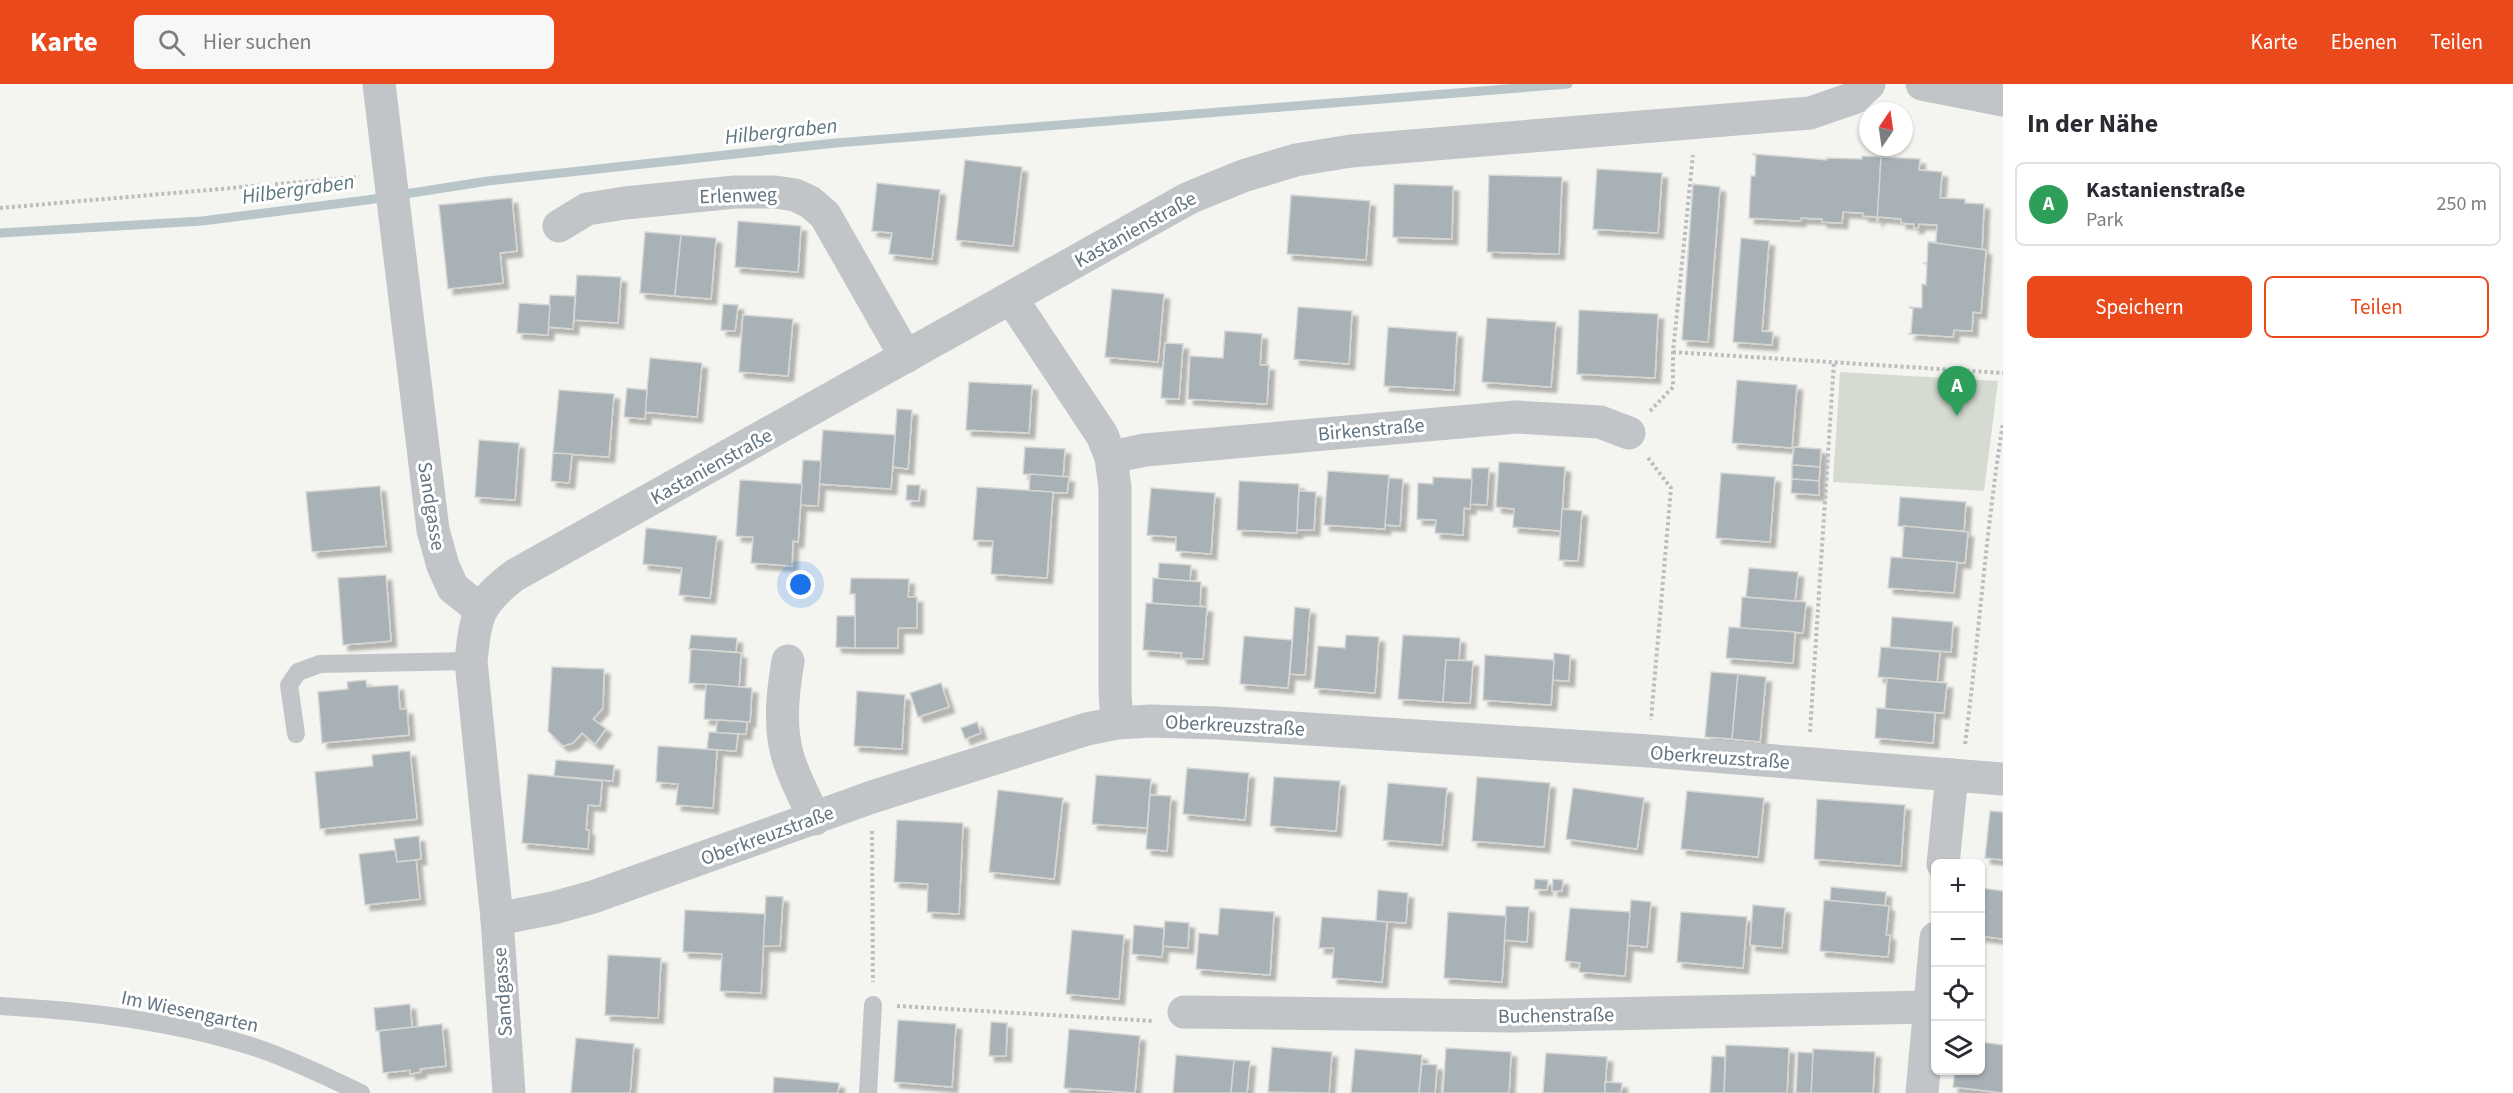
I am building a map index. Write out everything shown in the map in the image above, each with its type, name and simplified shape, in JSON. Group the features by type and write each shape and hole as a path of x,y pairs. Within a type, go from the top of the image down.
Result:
{"street":[{"name":"Sandgasse","path":"379,84 433,530 443,566 453,588 480,609 471,661 497,919 509,1093"},
{"name":"Kastanienstraße","path":"480,609 496,590 515,575 1189,198 1243,176 1296,160 1351,151 1810,113 1854,98 1869,84"},
{"path":"1923,84 2003,100"},
{"name":"Erlenweg","path":"558,226 587,209 624,203 735,192 775,192 795,195 810,202 825,215 906,357"},
{"path":"1011,298 1102,435 1111,457 1114,488 1117,723"},
{"name":"Birkenstraße","path":"1111,457 1145,450 1516,417 1600,422 1629,433"},
{"path":"788,661 783,692 783,724 787,754 815,819"},
{"name":"Oberkreuzstraße","path":"497,919 554,908 594,897 872,797 1075,732 1117,723 1151,721 1240,724 1649,751 2003,779"},
{"path":"1944,859 1957,775"},
{"path":"1922,1093 1932,967"},
{"name":"Buchenstraße","path":"1184,1012 1513,1016 1928,1007"}],"lane":[{"path":"296,734 289,685 298,672 320,664 471,661"},
{"path":"868,1093 873,1005"},
{"name":"Im Wiesengarten","path":"0,1006 64,1010 228,1039 292,1061 362,1093"}],"path":[{"path":"1649,751 1671,488 1629,433 1673,387 1673,352 1697,122"},
{"path":"0,208 392,190"},
{"path":"1673,352 2003,373"},
{"path":"1808,764 1833,362"},
{"path":"1957,775 2003,423"},
{"path":"872,797 873,1005 1159,1021 1184,1012"}],"shaded area":[{"path":"1840,372 1998,381 1984,491 1833,482"}],"building":[{"path":"1753,154 1827,160 1827,158 1862,159 1862,156 1881,157 1878,217 1863,216 1863,213 1843,212 1842,223 1822,222 1822,219 1801,218 1800,221 1749,218 1751,176 1755,176 1756,156"},
{"path":"1881,157 1920,159 1919,170 1942,172 1940,198 1965,199 1965,203 1984,204 1982,250 1928,242 1936,242 1937,225 1919,224 1918,228 1914,228 1914,224 1901,223 1901,219 1879,217 1877,222"},
{"path":"965,160 1022,167 1013,246 956,240"},
{"path":"1597,169 1662,173 1658,233 1593,229"},
{"path":"1489,175 1562,177 1559,254 1487,252"},
{"path":"877,183 940,190 932,259 889,254 892,233 872,231"},
{"path":"1394,184 1453,186 1452,239 1393,237"},
{"path":"1693,184 1720,187 1708,342 1682,340"},
{"path":"1291,195 1370,201 1366,260 1287,254"},
{"path":"512,198 517,251 500,253 503,283 448,289 439,205"},
{"path":"738,221 801,226 798,272 735,267"},
{"path":"645,232 681,235 675,296 640,293"},
{"path":"681,235 716,238 711,299 675,296"},
{"path":"1741,238 1769,241 1762,331 1773,332 1772,345 1733,342"},
{"path":"1928,242 1986,250 1981,313 1973,312 1972,331 1954,330 1953,337 1908,334 1911,333 1913,309 1909,307 1922,308 1922,284 1926,285 1927,265 1924,263 1927,263"},
{"path":"577,275 621,277 618,323 574,320"},
{"path":"1112,289 1164,294 1158,362 1105,357"},
{"path":"550,295 575,296 573,329 548,327"},
{"path":"519,303 550,305 548,335 517,333"},
{"path":"723,304 738,305 735,331 721,330"},
{"path":"1298,307 1352,311 1349,364 1294,359"},
{"path":"1579,310 1658,314 1655,378 1577,374"},
{"path":"743,315 793,319 788,376 739,372"},
{"path":"1487,318 1556,322 1551,387 1482,382"},
{"path":"1388,327 1457,332 1454,390 1384,386"},
{"path":"1225,331 1262,334 1260,365 1269,365 1267,404 1188,399 1190,356 1223,358"},
{"path":"1165,343 1183,344 1179,399 1161,398"},
{"path":"650,358 702,363 697,417 645,412"},
{"path":"1737,380 1797,385 1792,448 1732,443"},
{"path":"969,382 1032,385 1029,433 966,430"},
{"path":"627,388 647,390 645,419 624,417"},
{"path":"559,390 614,394 609,457 553,453"},
{"path":"897,409 912,410 908,469 893,467"},
{"path":"823,430 895,435 891,489 819,484"},
{"path":"479,440 519,443 515,500 475,497"},
{"path":"1025,447 1065,449 1063,477 1023,474"},
{"path":"1794,447 1821,449 1820,467 1792,465"},
{"path":"553,453 572,454 569,483 551,481"},
{"path":"803,460 821,461 818,506 800,505"},
{"path":"1499,462 1565,467 1561,531 1513,527 1514,509 1496,507"},
{"path":"1792,465 1820,467 1819,481 1792,479"},
{"path":"1472,468 1489,468 1487,505 1470,504"},
{"path":"1328,471 1389,475 1385,529 1324,525"},
{"path":"1721,473 1775,477 1770,542 1716,538"},
{"path":"1030,474 1069,477 1067,493 1029,491"},
{"path":"1433,477 1472,479 1470,509 1464,508 1463,535 1435,533 1436,520 1417,519 1418,483 1433,484"},
{"path":"1389,478 1403,479 1400,526 1385,525"},
{"path":"1792,479 1819,481 1819,495 1791,493"},
{"path":"740,480 802,484 798,542 793,541 792,566 751,563 753,537 736,536"},
{"path":"1239,481 1299,484 1297,533 1237,530"},
{"path":"907,485 920,485 919,501 906,500"},
{"path":"380,486 386,546 312,552 306,492"},
{"path":"977,487 1053,492 1047,578 991,574 993,541 973,540"},
{"path":"1151,488 1215,493 1211,554 1176,551 1176,537 1147,535"},
{"path":"1299,491 1316,492 1314,530 1297,530"},
{"path":"1900,497 1966,502 1964,531 1898,526"},
{"path":"1562,509 1582,511 1578,561 1559,560"},
{"path":"1904,526 1968,532 1965,563 1902,558"},
{"path":"646,528 717,536 710,598 679,595 682,568 643,564"},
{"path":"1891,557 1957,562 1954,593 1888,588"},
{"path":"1159,563 1191,565 1190,581 1158,579"},
{"path":"1749,568 1798,572 1795,601 1746,597"},
{"path":"386,575 391,641 343,645 338,578"},
{"path":"851,578 909,579 908,597 917,597 917,628 898,628 898,648 855,648 855,594 850,594"},
{"path":"1153,578 1201,582 1200,607 1152,603"},
{"path":"1742,597 1806,602 1803,633 1740,628"},
{"path":"1146,603 1207,607 1203,659 1181,658 1182,653 1143,650"},
{"path":"1295,607 1310,609 1305,675 1290,674"},
{"path":"837,616 855,616 855,648 836,647"},
{"path":"1892,617 1953,622 1951,652 1890,647"},
{"path":"1729,627 1795,632 1793,663 1726,658"},
{"path":"691,635 737,638 736,652 689,649"},
{"path":"1346,635 1379,637 1375,693 1314,688 1318,646 1345,648"},
{"path":"1403,635 1460,638 1459,661 1446,660 1443,702 1398,699"},
{"path":"1244,636 1292,640 1288,688 1240,684"},
{"path":"1881,647 1940,652 1937,682 1878,677"},
{"path":"691,649 741,653 739,687 689,683"},
{"path":"1554,653 1570,655 1569,681 1553,680"},
{"path":"1485,655 1554,660 1551,705 1483,700"},
{"path":"1446,660 1473,661 1470,703 1443,702"},
{"path":"552,667 604,669 603,708 593,719 606,729 595,744 582,733 573,743 563,746 548,731"},
{"path":"1711,672 1738,674 1732,739 1705,737"},
{"path":"1738,674 1766,677 1760,742 1732,739"},
{"path":"1887,678 1947,683 1944,713 1885,709"},
{"path":"366,680 367,687 398,685 400,709 407,709 409,735 322,743 318,692 348,689 347,682"},
{"path":"941,683 949,707 918,717 910,693"},
{"path":"706,684 752,688 750,722 704,719"},
{"path":"857,691 905,695 902,749 854,746"},
{"path":"1877,708 1935,713 1933,743 1875,738"},
{"path":"717,720 747,722 746,734 716,733"},
{"path":"977,722 981,733 965,739 961,728"},
{"path":"709,732 738,734 736,751 707,749"},
{"path":"658,746 717,750 713,808 676,805 678,784 656,782"},
{"path":"410,751 417,819 320,829 315,772 373,766 372,755"},
{"path":"556,760 614,765 613,781 554,776"},
{"path":"1187,768 1249,773 1245,820 1183,814"},
{"path":"528,774 602,781 600,806 588,805 586,830 589,830 588,849 522,843"},
{"path":"1096,775 1151,779 1147,828 1092,824"},
{"path":"1274,777 1340,781 1336,831 1270,826"},
{"path":"1477,777 1550,783 1544,847 1472,841"},
{"path":"1388,783 1447,788 1442,845 1383,840"},
{"path":"1573,788 1644,798 1637,849 1566,839"},
{"path":"998,790 1063,798 1054,879 989,872"},
{"path":"1687,791 1764,798 1758,857 1681,849"},
{"path":"1150,795 1171,796 1167,851 1146,849"},
{"path":"1817,799 1905,805 1901,866 1814,859"},
{"path":"1990,811 2003,812 2003,860 1985,858"},
{"path":"897,820 963,823 959,914 927,912 928,884 894,882"},
{"path":"419,836 421,859 397,862 394,839"},
{"path":"395,850 397,862 416,860 420,899 365,905 359,854"},
{"path":"1535,879 1548,880 1547,890 1534,889"},
{"path":"1553,879 1563,880 1562,891 1552,891"},
{"path":"1831,887 1886,892 1885,906 1830,901"},
{"path":"1985,889 2003,891 2003,939 1985,937"},
{"path":"1378,890 1408,893 1406,923 1376,921"},
{"path":"766,896 783,897 780,946 763,946"},
{"path":"1631,900 1651,902 1647,947 1627,945"},
{"path":"1824,900 1889,906 1886,935 1890,935 1888,957 1820,951"},
{"path":"1753,905 1785,908 1782,948 1750,945"},
{"path":"1506,906 1529,907 1527,942 1504,940"},
{"path":"1220,908 1274,912 1270,975 1196,969 1199,933 1218,935"},
{"path":"1570,908 1630,912 1625,976 1579,972 1580,963 1565,961"},
{"path":"685,910 765,914 761,993 720,991 722,954 683,952"},
{"path":"1448,912 1506,916 1502,982 1444,978"},
{"path":"1681,912 1747,917 1743,968 1677,962"},
{"path":"1322,917 1387,922 1382,982 1332,978 1334,948 1319,948"},
{"path":"1165,921 1189,923 1188,948 1163,946"},
{"path":"1134,925 1164,928 1162,957 1132,954"},
{"path":"1072,930 1124,935 1119,999 1066,994"},
{"path":"608,955 661,958 658,1018 605,1015"},
{"path":"410,1004 412,1027 376,1031 374,1008"},
{"path":"898,1020 956,1024 952,1087 894,1082"},
{"path":"991,1022 1007,1023 1006,1056 989,1056"},
{"path":"442,1024 446,1066 420,1069 421,1072 410,1074 410,1070 383,1073 379,1031"},
{"path":"1069,1029 1140,1036 1135,1093 1064,1088"},
{"path":"576,1038 634,1044 630,1093 571,1093"},
{"path":"1985,1043 2003,1045 2003,1093 1953,1087 1954,1075 1985,1075"},
{"path":"1726,1045 1789,1048 1787,1093 1724,1093"},
{"path":"1272,1047 1332,1052 1329,1093 1268,1092"},
{"path":"1446,1048 1511,1052 1509,1093 1443,1093"},
{"path":"1355,1049 1422,1055 1419,1093 1351,1093"},
{"path":"1813,1049 1875,1052 1873,1093 1811,1093"},
{"path":"1798,1052 1813,1053 1811,1093 1796,1093"},
{"path":"1546,1053 1607,1057 1605,1093 1543,1093"},
{"path":"1176,1055 1234,1060 1231,1093 1173,1093"},
{"path":"1712,1056 1725,1057 1724,1093 1710,1093"},
{"path":"1234,1060 1250,1061 1247,1093 1231,1093"},
{"path":"1422,1064 1437,1065 1435,1093 1419,1093"},
{"path":"774,1077 839,1083 838,1093 773,1093"},
{"path":"1605,1082 1622,1083 1621,1093 1605,1093"}],"waterway":[{"name":"Hilbergraben","path":"0,233 202,221 367,200 488,181 836,143 1568,84"}],"place":[{"name":"Kastanienstraße","path":"1957,416"}]}
